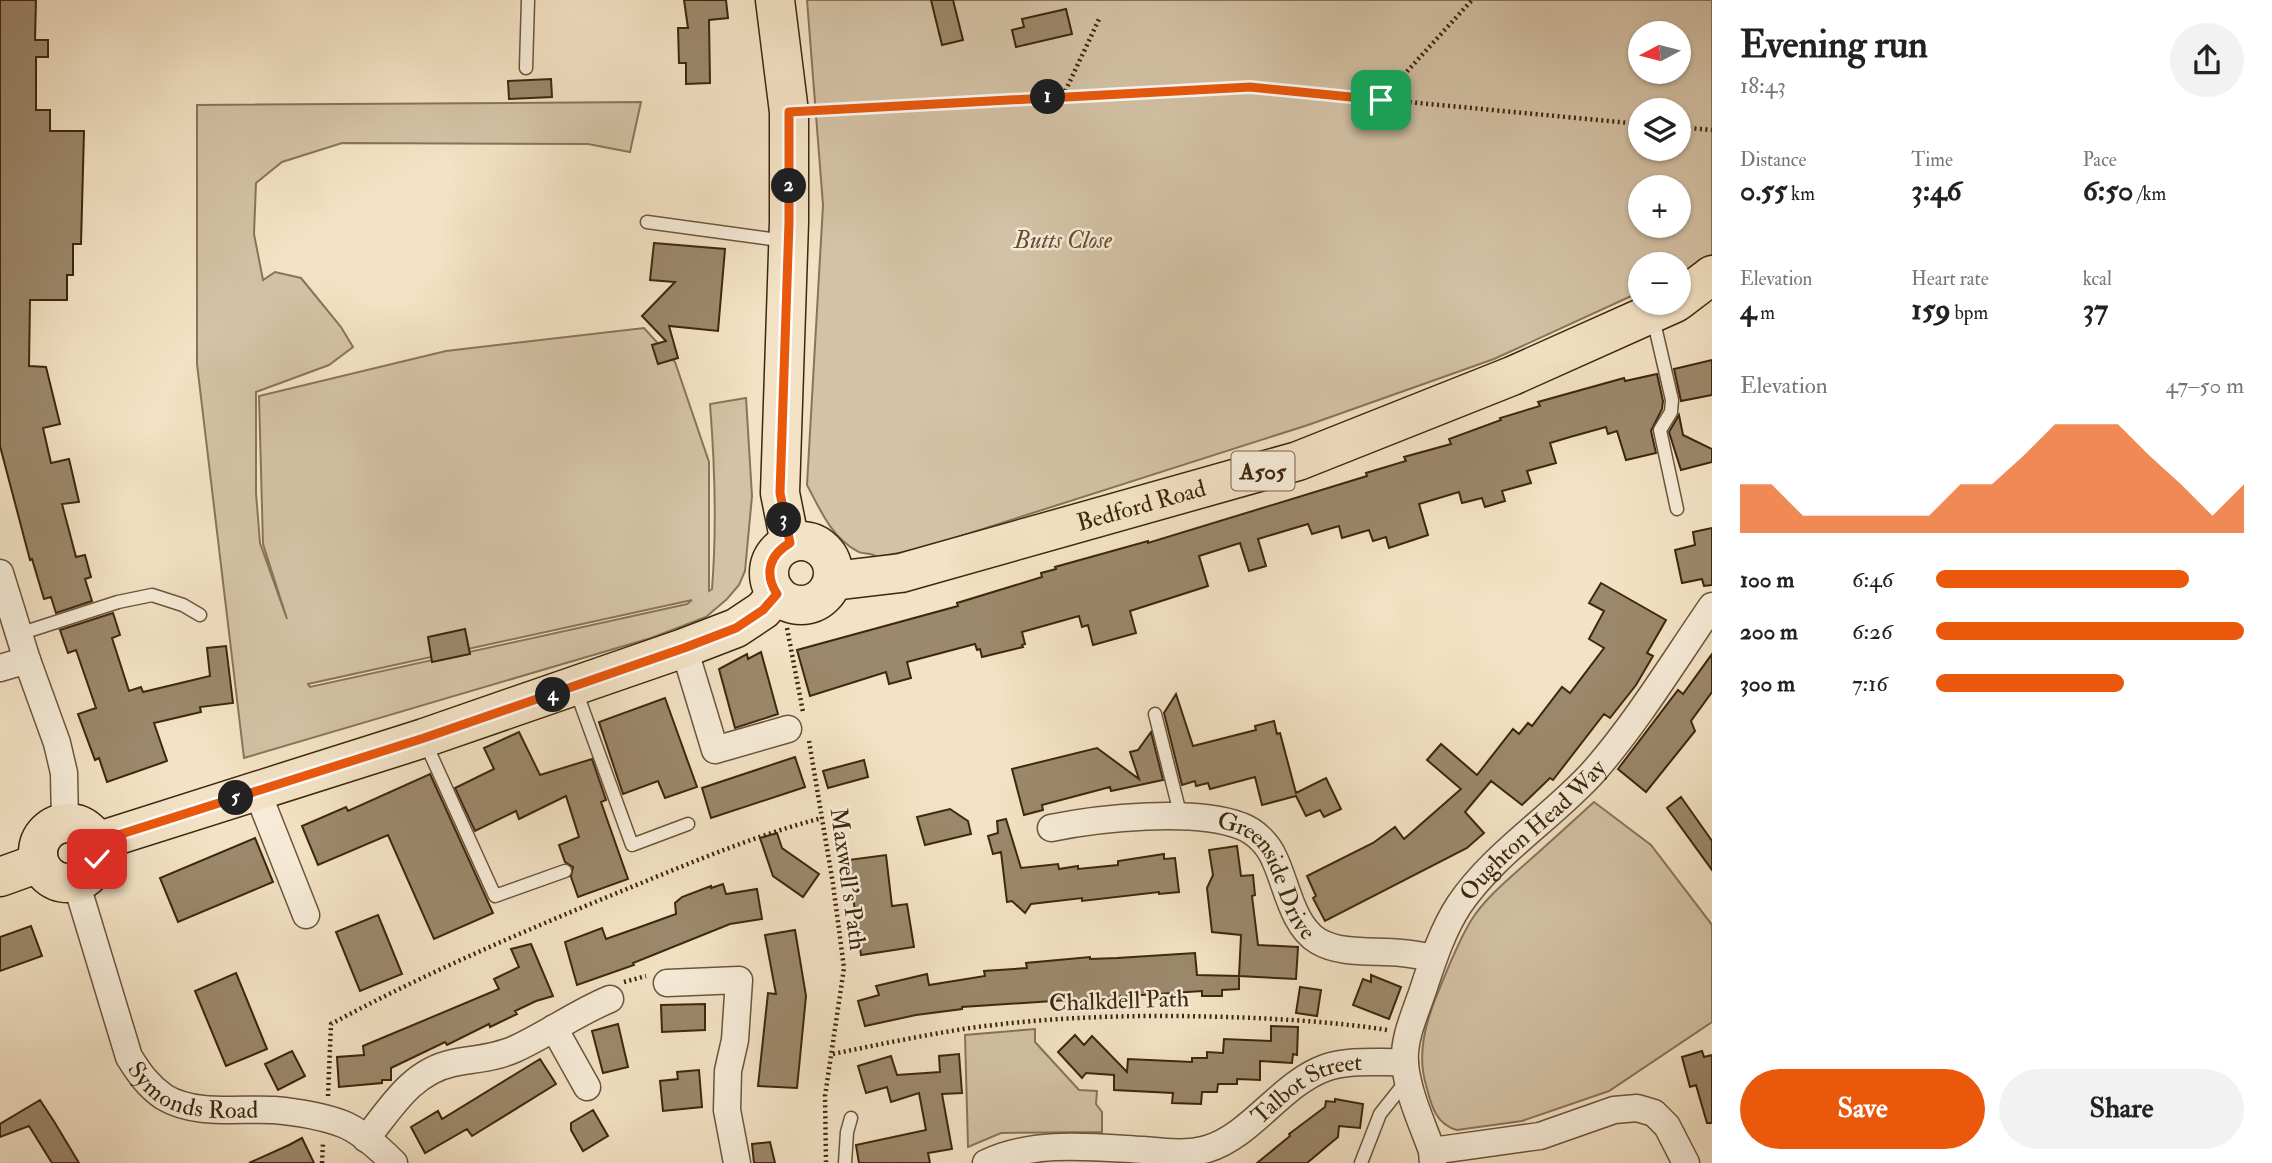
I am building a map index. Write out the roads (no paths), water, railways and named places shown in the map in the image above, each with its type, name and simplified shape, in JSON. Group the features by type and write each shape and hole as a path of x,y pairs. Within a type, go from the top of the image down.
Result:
{"main road":[{"path":"775,0 789,112 780,493 790,543"},
{"name":"Bedford Road","path":"1691,293 1712,275"},
{"name":"Bedford Road","path":"833,581 901,573 1298,461 1512,376 1650,315"},
{"path":"810,542 826,553 831,561 833,581 823,597 815,603 797,605 782,598 771,586 770,565 781,548 790,543 810,542"},
{"path":"80,833 257,791 424,738 575,687 736,628 782,598"},
{"path":"55,825 80,833 98,850 95,867 90,874 76,882 67,883 51,878 44,873 39,863 38,846 41,838 55,825"},
{"path":"0,877 39,863"}],"street":[{"path":"0,573 57,743 80,833"},
{"name":"Oughton Head Way","path":"1406,1071 1408,1034 1433,958 1460,904 1485,874 1560,806 1595,769 1637,715 1712,606"},
{"path":"684,648 715,750 800,727"},
{"path":"0,668 27,660"},
{"path":"257,791 306,915"},
{"name":"Greenside Drive","path":"1051,828 1084,821 1134,818 1225,821 1243,826 1266,844 1306,931 1317,940 1338,948 1433,958"},
{"name":"Symonds Road","path":"76,882 129,1057 144,1081 166,1098 192,1107 276,1110 328,1119 346,1126 366,1139 394,1163"},
{"path":"667,983 739,980 727,1110 737,1163"},
{"path":"366,1139 406,1089 421,1076 452,1063 499,1055 555,1028 584,1009 610,999"},
{"path":"555,1028 587,1087"},
{"name":"Talbot Street","path":"985,1163 1005,1154 1037,1148 1102,1147 1179,1158 1221,1143 1307,1076 1326,1067 1338,1064 1406,1071"},
{"path":"1406,1071 1432,1157 1540,1136 1614,1110 1637,1108 1654,1113 1667,1126 1686,1163"}],"lane":[{"path":"526,68 528,0"},
{"path":"647,222 788,241"},
{"path":"1677,509 1660,430 1673,406 1679,315"},
{"path":"19,635 118,602 152,595 183,605 200,615"},
{"path":"575,687 632,845 688,824"},
{"path":"1154,714 1181,818"},
{"path":"424,738 495,896 565,871"},
{"path":"1362,1163 1380,1115 1406,1071"},
{"path":"845,1163 847,1132 851,1118"}],"park label":[{"name":"Butts Close","path":"1063,240"}]}
